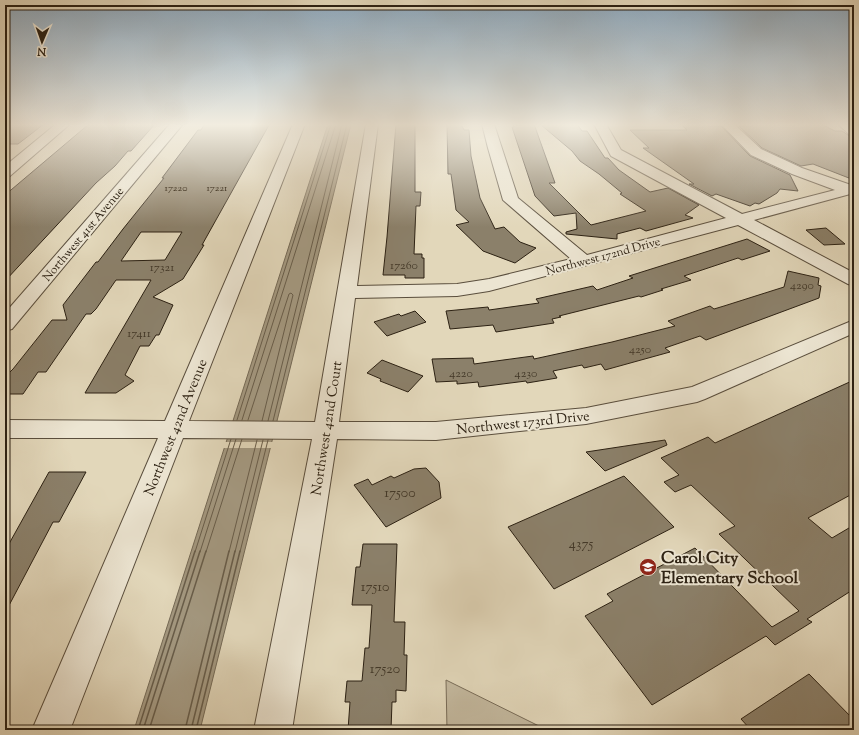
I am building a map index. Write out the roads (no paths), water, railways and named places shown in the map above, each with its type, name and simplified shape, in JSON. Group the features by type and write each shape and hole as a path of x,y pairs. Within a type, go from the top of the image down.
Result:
{"street":[{"path":"5,173 23,158"},
{"name":"Northwest 41st Avenue","path":"5,325 148,158"},
{"name":"Northwest 42nd Avenue","path":"51,730 285,158"},
{"name":"Northwest 42nd Court","path":"274,730 326,430 367,158"},
{"path":"497,158 511,200 584,261"},
{"path":"626,158 854,280"},
{"path":"770,158 797,171 852,190"},
{"name":"Northwest 172nd Drive","path":"348,292 457,290 489,285 852,190"},
{"name":"Northwest 173rd Drive","path":"5,429 436,431 586,416 697,394 854,326"}],"water":[{"path":"317,158 342,158 200,730 134,730"}],"place":[{"name":"Carol City Elementary School","path":"648,567"}]}
